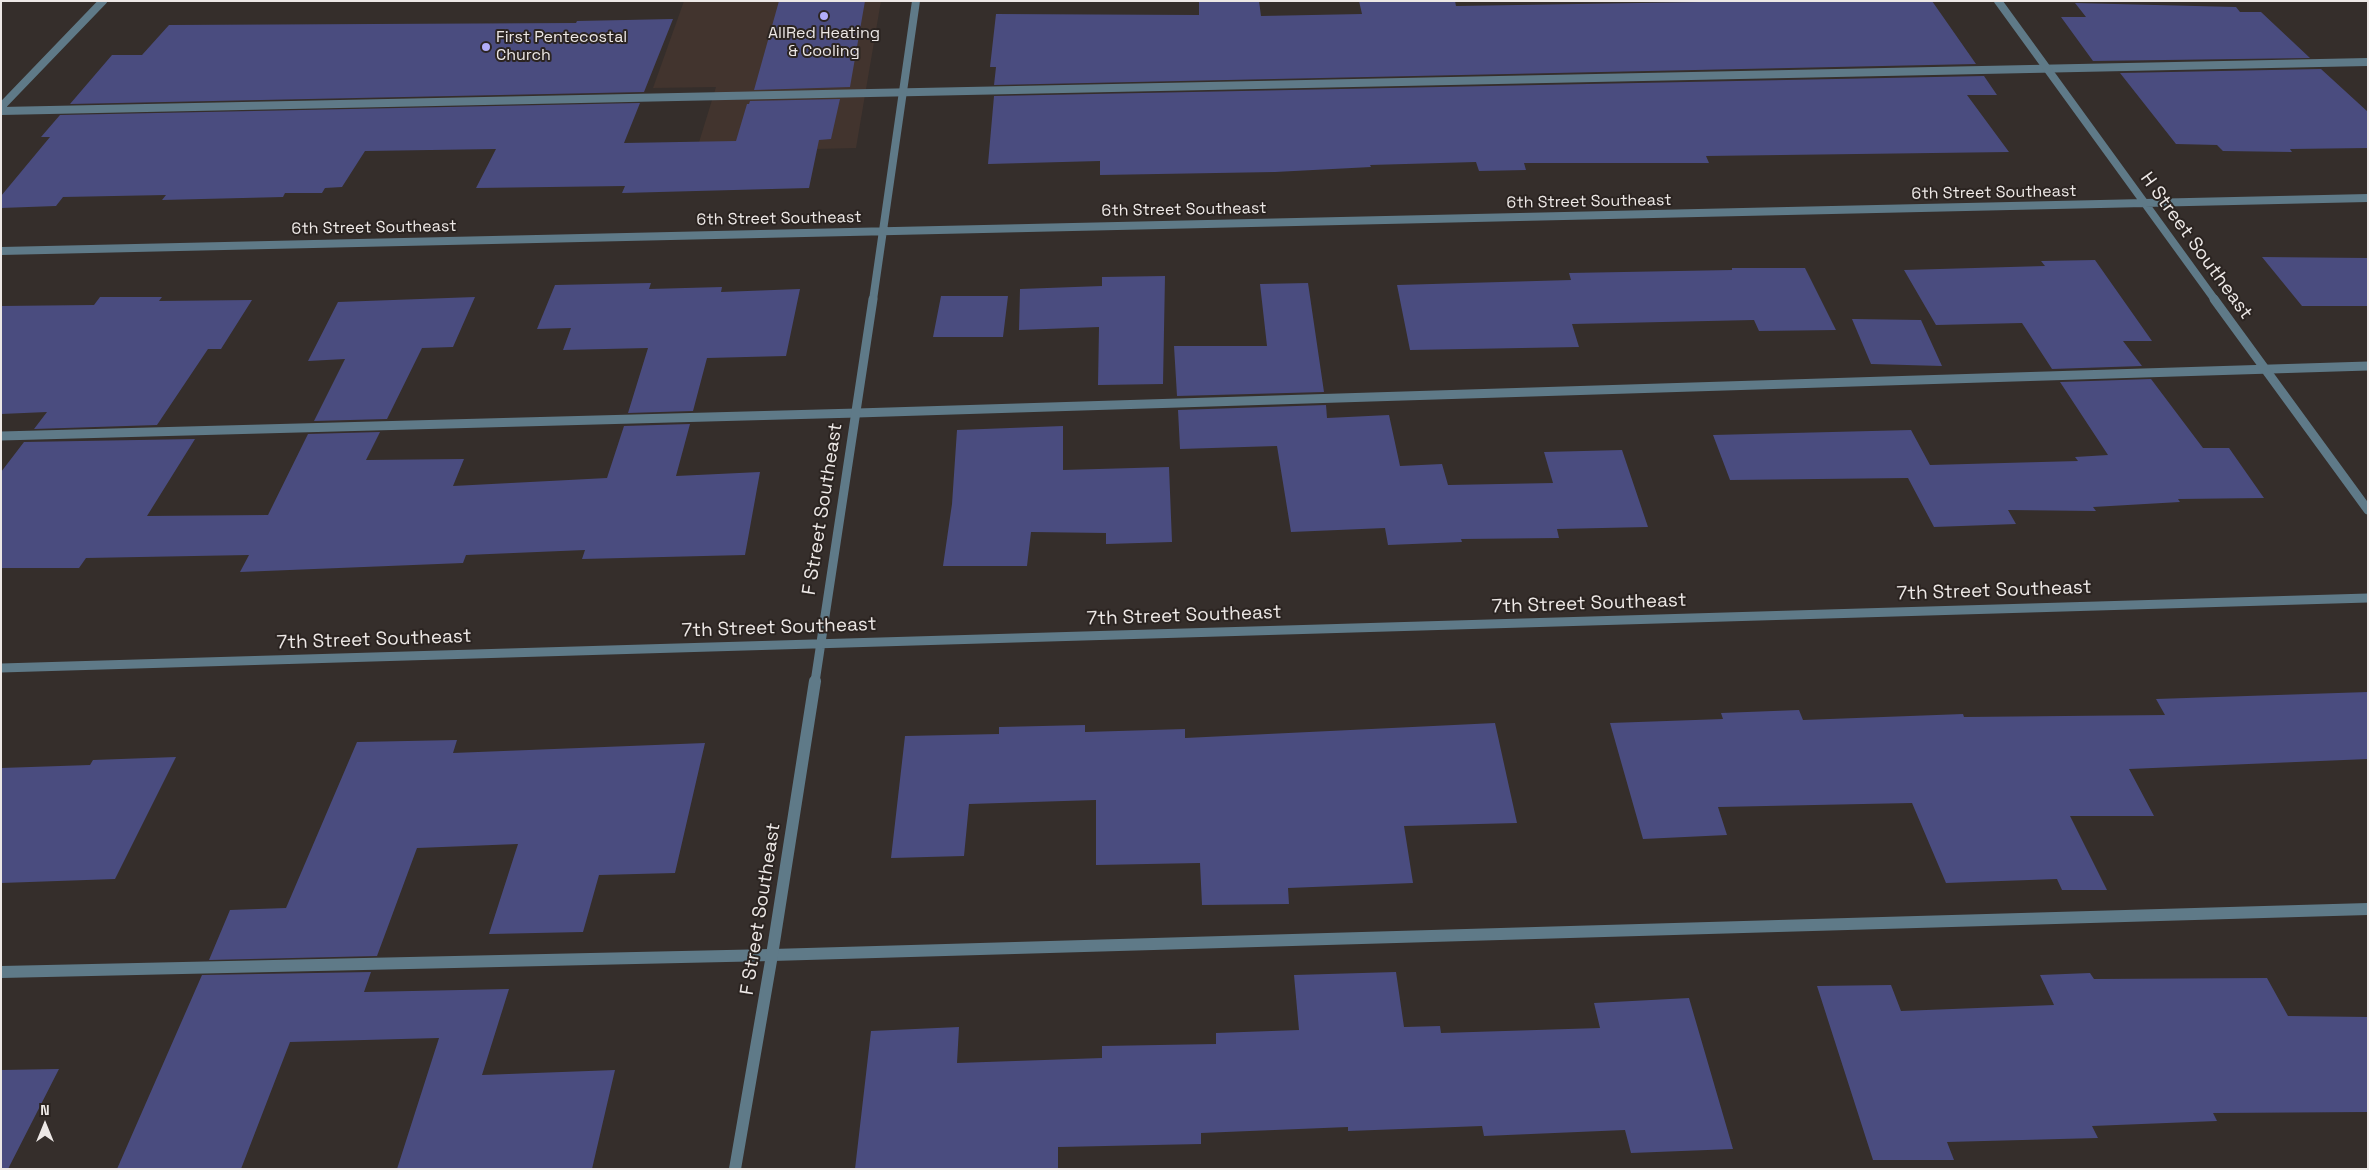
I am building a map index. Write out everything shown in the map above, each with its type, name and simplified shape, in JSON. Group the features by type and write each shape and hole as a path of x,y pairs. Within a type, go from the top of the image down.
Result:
{"street":[{"path":"1,107 103,1"},
{"name":"F Street Southeast","path":"735,1169 772,955 819,644 857,413 916,1"},
{"name":"H Street Southeast","path":"1998,1 2368,510"},
{"path":"1,111 2046,67 2368,62"},
{"name":"6th Street Southeast","path":"1,251 2368,198"},
{"path":"1,436 857,413 2368,366"},
{"name":"7th Street Southeast","path":"1,668 2368,598"},
{"path":"1,972 772,955 2368,909"}],"shaded area":[{"path":"684,1 881,1 856,148 696,152 716,87 653,88"}],"building":[{"path":"779,1 865,1 850,87 754,90"},
{"path":"1199,1 1259,1 1261,16 1362,14 1359,1 1455,1 1456,6 1761,1 1932,1 1976,64 994,85 996,67 990,67 996,14 1199,15"},
{"path":"2075,3 2236,7 2240,12 2261,12 2310,58 2093,61 2061,17 2086,17"},
{"path":"673,19 644,92 70,104 112,55 142,55 169,25 576,23 577,21"},
{"path":"2321,69 2368,112 2368,148 2290,149 2292,152 2223,151 2217,145 2176,144 2120,73"},
{"path":"1984,76 1997,95 1967,95 2009,152 1706,156 1709,163 1524,163 1526,170 1479,171 1476,162 1370,165 1371,167 1275,172 1100,175 1100,161 988,164 994,96"},
{"path":"840,99 831,139 819,140 809,188 622,193 625,186 476,188 496,149 365,151 342,187 325,188 322,193 285,193 283,197 162,200 166,195 63,197 56,206 1,208 1,196 50,137 41,137 60,115 640,103 624,143 736,141 747,104 750,101"},
{"path":"2262,257 2368,258 2368,306 2302,306"},
{"path":"2095,260 2152,341 2123,341 2142,366 2052,369 2022,323 1936,325 1904,270 2045,266 2041,261"},
{"path":"1732,268 1805,268 1836,330 1759,331 1754,320 1572,324 1579,347 1410,350 1397,285 1571,280 1569,273 1732,270"},
{"path":"1165,276 1163,384 1098,385 1099,327 1019,330 1020,289 1102,286 1102,277"},
{"path":"651,283 649,289 722,287 721,292 800,289 786,356 707,358 693,411 628,413 648,348 563,350 571,328 537,329 555,285"},
{"path":"1308,283 1324,392 1177,396 1174,346 1267,346 1260,284"},
{"path":"941,296 1008,296 1003,337 933,337"},
{"path":"100,297 162,297 159,301 252,300 221,349 208,349 157,425 34,429 47,412 1,414 1,306 94,305"},
{"path":"475,297 453,347 422,348 387,419 314,421 345,359 308,361 338,302"},
{"path":"1852,319 1921,320 1942,366 1871,364"},
{"path":"2151,379 2203,448 2229,448 2264,498 2178,499 2180,502 2093,507 2096,511 2008,510 2016,524 1934,527 1908,478 1730,480 1713,435 1911,430 1930,465 2078,461 2075,457 2108,455 2060,382"},
{"path":"1326,405 1327,418 1389,415 1400,466 1442,464 1448,485 1553,483 1544,452 1622,450 1648,527 1557,529 1559,538 1461,539 1462,542 1388,545 1385,528 1291,532 1277,446 1180,449 1178,410"},
{"path":"690,424 676,476 760,472 745,555 582,559 585,550 466,555 463,563 240,572 249,555 86,558 79,568 1,568 1,472 24,442 195,439 147,516 268,515 308,434 380,432 366,460 464,459 453,486 607,478 624,426"},
{"path":"1063,426 1063,470 1169,467 1172,542 1106,544 1106,533 1031,532 1027,566 943,566 952,504 957,430"},
{"path":"2368,692 2368,759 2129,769 2154,816 2070,816 2107,890 2062,890 2057,879 1946,883 1912,803 1718,807 1727,835 1643,839 1610,723 1723,719 1721,713 1799,710 1803,720 1963,714 1964,717 2165,715 2156,699"},
{"path":"1495,723 1517,823 1404,826 1413,883 1288,888 1289,904 1202,905 1200,863 1096,865 1096,800 969,804 964,856 891,858 905,736 999,734 999,727 1085,725 1085,732 1185,729 1185,738"},
{"path":"457,740 453,753 705,743 675,873 599,875 583,932 489,934 518,844 417,848 377,956 209,960 230,910 286,908 357,742"},
{"path":"176,757 115,879 1,883 1,768 90,765 93,760"},
{"path":"371,972 364,992 509,989 482,1075 615,1070 592,1169 397,1169 439,1038 290,1042 241,1169 117,1169 202,975"},
{"path":"1396,972 1404,1027 1440,1026 1441,1033 1600,1028 1594,1003 1689,998 1733,1149 1631,1153 1625,1130 1484,1136 1482,1126 1348,1131 1348,1127 1201,1133 1201,1144 1058,1147 1058,1169 855,1169 871,1031 959,1027 957,1063 1102,1058 1102,1046 1216,1044 1216,1033 1299,1030 1294,975"},
{"path":"2090,973 2094,979 2267,978 2288,1016 2368,1017 2368,1112 2213,1113 2217,1121 2092,1126 2098,1138 1947,1142 1954,1160 1873,1160 1817,986 1891,985 1901,1011 2054,1005 2040,975"},
{"path":"59,1069 8,1169 1,1169 1,1070"}],"place":[{"name":"AllRed Heating & Cooling","path":"824,16"},
{"name":"First Pentecostal Church","path":"486,47"}]}
